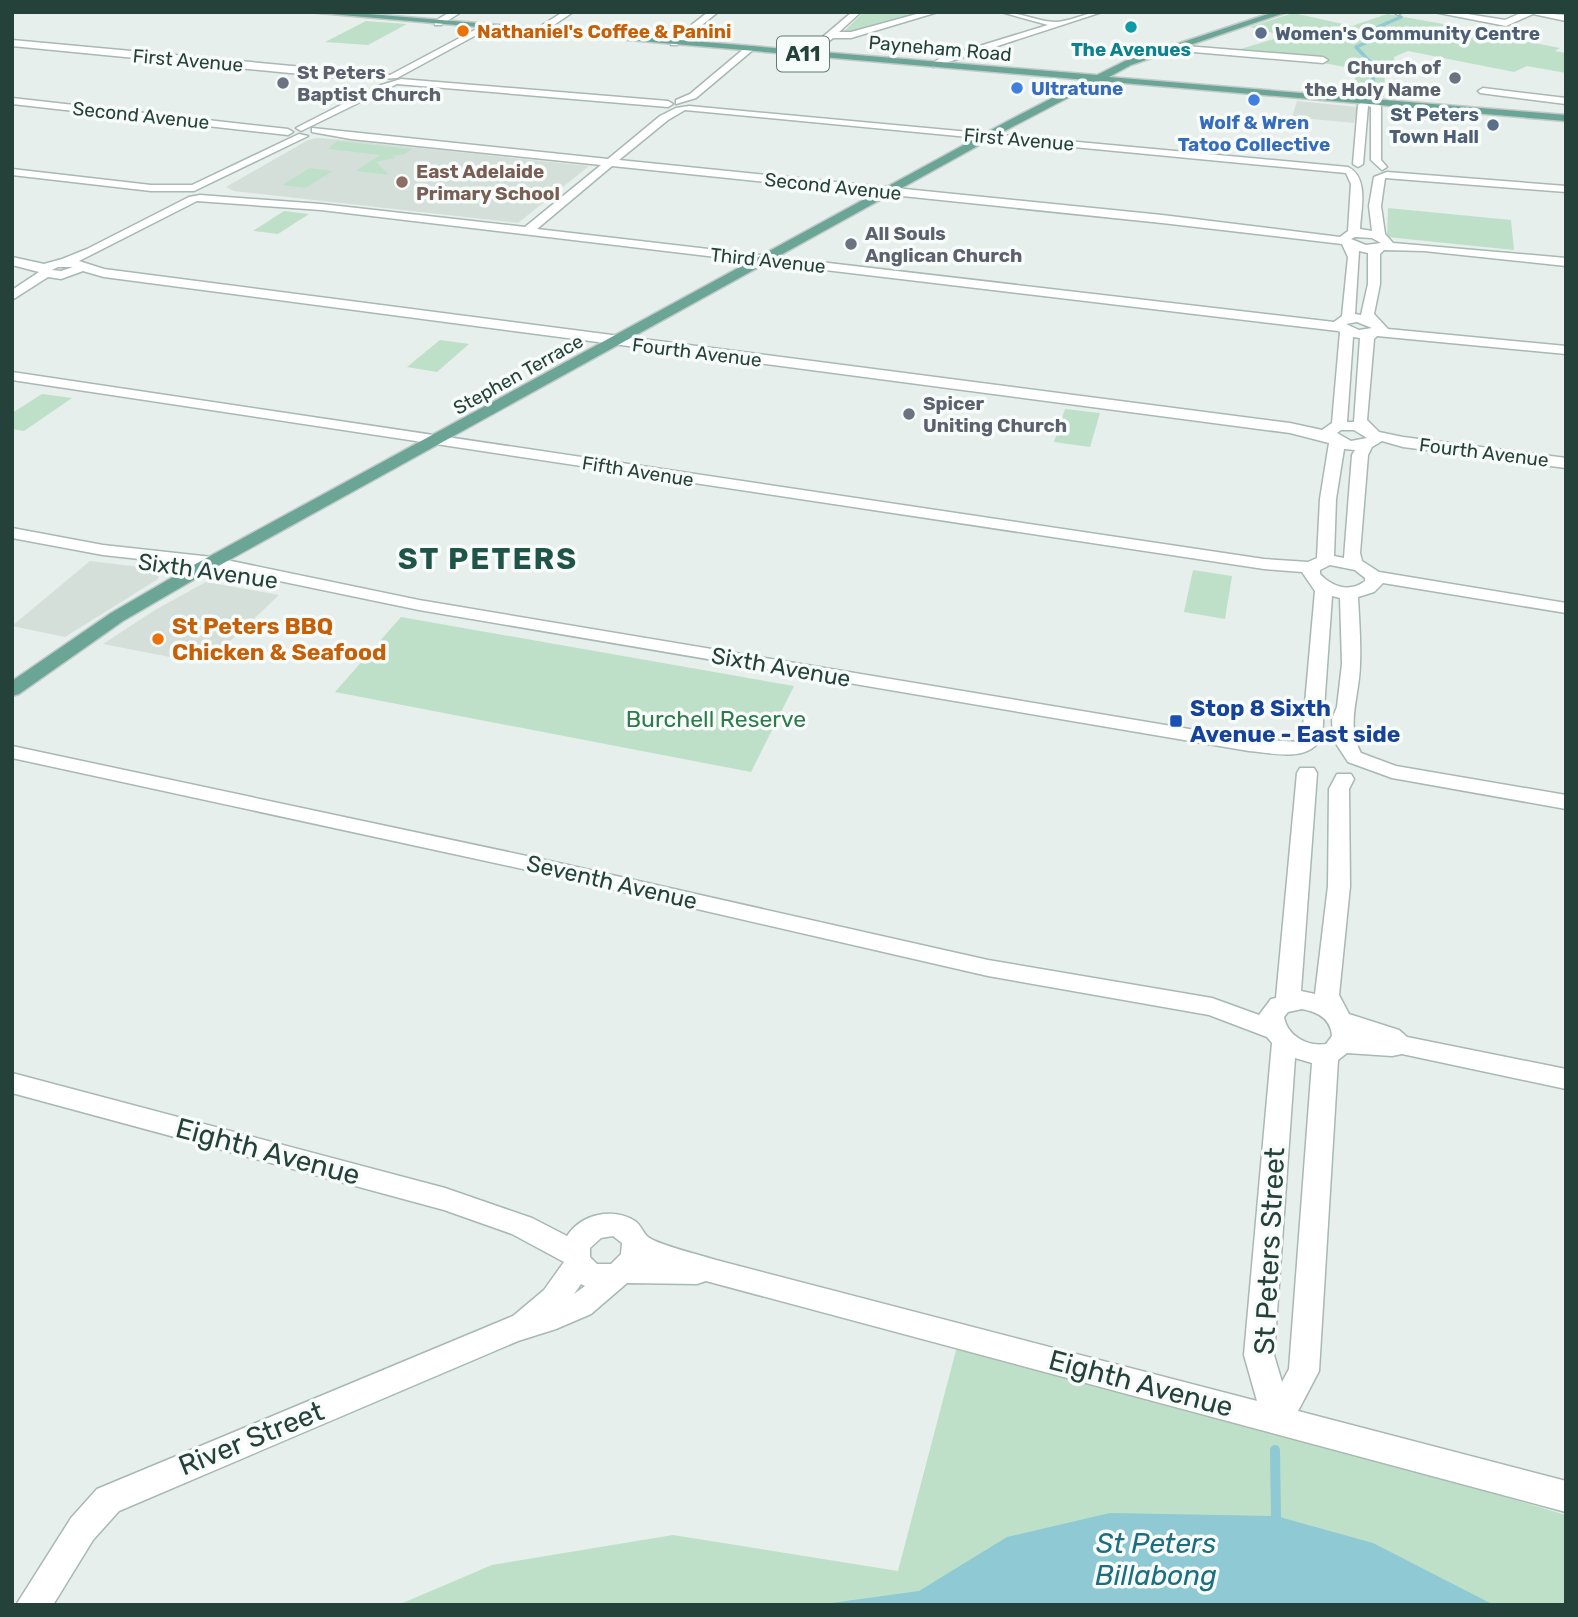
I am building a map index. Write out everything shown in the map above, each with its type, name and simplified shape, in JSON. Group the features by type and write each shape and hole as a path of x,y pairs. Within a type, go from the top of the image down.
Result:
{"main road":[{"name":"Payneham Road","path":"312,12 368,14 438,23 1565,117"},
{"name":"Stephen Terrace","path":"1049,104 1083,77 1115,61 1264,12"},
{"name":"Stephen Terrace","path":"12,690 117,617 196,571 988,136 1128,63 1283,12"},
{"path":"1160,46 1173,48"},
{"name":"A11","path":"1032,73 1058,82 1060,93"}],"street":[{"path":"438,23 457,12"},
{"path":"539,31 569,12"},
{"path":"674,43 714,12"},
{"path":"808,54 856,12"},
{"path":"832,34 851,35 934,12"},
{"path":"1005,12 1058,24"},
{"path":"936,65 943,60 1098,12"},
{"path":"1438,12 1506,23 1532,12 1566,18"},
{"path":"18,293 273,149 296,133 314,133 318,126 487,27"},
{"name":"First Avenue","path":"12,43 1384,172"},
{"path":"1173,48 1323,60"},
{"path":"526,232 749,49"},
{"path":"1483,91 1566,101"},
{"name":"Second Avenue","path":"12,101 296,133 351,136 1382,243"},
{"path":"1367,102 1376,106 1376,160 1384,172 1375,206 1382,243"},
{"name":"St Peters Street","path":"1277,1419 1259,1355 1281,1020 1303,757 1312,737 1320,661 1324,592 1317,572 1328,499 1354,257 1349,239 1357,184 1352,168 1363,105 1367,102"},
{"name":"Second Avenue","path":"318,126 351,136"},
{"path":"1384,172 1566,189"},
{"name":"Third Avenue","path":"12,173 1376,328"},
{"path":"1382,243 1566,262"},
{"path":"1382,243 1374,252 1374,284 1367,314 1376,328 1566,350"},
{"name":"Fourth Avenue","path":"12,261 1566,463"},
{"path":"1354,563 1352,553 1360,455 1370,438 1360,420 1367,338 1376,328"},
{"name":"Fifth Avenue","path":"12,376 1317,572"},
{"name":"Sixth Avenue","path":"12,533 103,550 212,562 314,585"},
{"name":"Sixth Avenue","path":"103,550 126,560 314,585 1249,745 1303,757"},
{"path":"1317,572 1354,563 1364,568 1373,582"},
{"path":"1317,572 1336,591 1352,593 1373,582 1420,586 1566,608"},
{"name":"St Peters Street","path":"1277,1419 1304,1371 1323,1066 1336,1032 1327,995 1339,886 1339,789 1351,766 1343,739 1342,719 1347,706 1351,664 1349,597 1352,593"},
{"path":"1351,766 1333,745 1303,757 1320,778 1351,766 1566,802"},
{"name":"Seventh Avenue","path":"12,752 514,860 988,968 1281,1020"},
{"path":"1336,1032 1300,1051 1281,1020 1317,1003 1336,1032 1392,1047 1402,1045 1566,1079"},
{"name":"Eighth Avenue","path":"12,1083 445,1199 522,1226 579,1251"},
{"path":"614,1224 631,1233 637,1253 633,1262 618,1274 596,1277 579,1251 598,1225 614,1224"},
{"name":"Eighth Avenue","path":"636,1244 716,1272 1566,1497"},
{"name":"River Street","path":"514,1329 554,1298 579,1251"},
{"name":"Eighth Avenue","path":"618,1274 716,1272"},
{"name":"River Street","path":"33,1605 82,1530 108,1500 514,1329 567,1314 601,1291 618,1274"}],"shaded area":[{"path":"1297,101 1357,107 1354,123 1292,117"},
{"name":"East Adelaide Primary School","path":"317,138 589,166 518,223 234,191 226,187 308,140"},
{"path":"90,561 156,569 158,579 65,637 12,626"},
{"path":"206,582 279,595 206,664 103,644 155,610"}],"green space":[{"path":"864,12 919,14 851,34 841,34"},
{"path":"1293,13 1352,26 1387,14 1527,39 1524,41 1560,48 1555,51 1566,53 1566,73 1527,66 1514,72 1408,51 1394,57 1395,67 1385,66 1384,97 1354,95 1356,69 1323,63 1323,57 1237,50 1284,36 1250,27"},
{"path":"366,21 407,24 368,45 325,42"},
{"path":"337,141 412,149 405,154 392,156 395,158 376,162 389,175 356,171 380,155 328,149"},
{"path":"310,168 333,171 305,188 282,185"},
{"path":"1388,208 1511,220 1514,250 1387,237"},
{"path":"284,211 309,214 278,234 253,231"},
{"path":"440,340 469,344 437,372 407,367"},
{"path":"42,394 72,398 24,431 12,429 12,413"},
{"path":"1065,409 1100,413 1090,447 1054,442"},
{"path":"1193,570 1232,576 1225,619 1184,612"},
{"name":"Burchell Reserve","path":"401,617 794,686 751,772 335,692"},
{"path":"960,1335 1566,1515 1566,1605 398,1605 492,1565 673,1535 898,1571"}],"water":[{"name":"St Peters Billabong","path":"1110,1513 1276,1516 1373,1543 1494,1605 817,1605 919,1591 1007,1537"}],"waterway":[{"path":"1373,91 1373,65 1356,47 1373,40 1378,27 1401,17"},
{"path":"1275,1450 1276,1516"}],"place":[{"name":"The Avenues","path":"1131,27"},
{"name":"Nathaniel's Coffee & Panini","path":"463,31"},
{"name":"Women's Community Centre","path":"1261,33"},
{"name":"Church of the Holy Name","path":"1455,78"},
{"name":"St Peters Baptist Church","path":"283,83"},
{"name":"Ultratune","path":"1017,88"},
{"name":"Wolf & Wren Tatoo Collective","path":"1254,100"},
{"name":"St Peters Town Hall","path":"1493,125"},
{"name":"East Adelaide Primary School","path":"402,182"},
{"name":"All Souls Anglican Church","path":"851,244"},
{"name":"Spicer Uniting Church","path":"909,414"},
{"name":"St Peters BBQ Chicken & Seafood","path":"158,639"},
{"name":"Stop 8 Sixth Avenue - East side","path":"1176,721"}],"district":[{"name":"ST PETERS","path":"488,559"}]}
